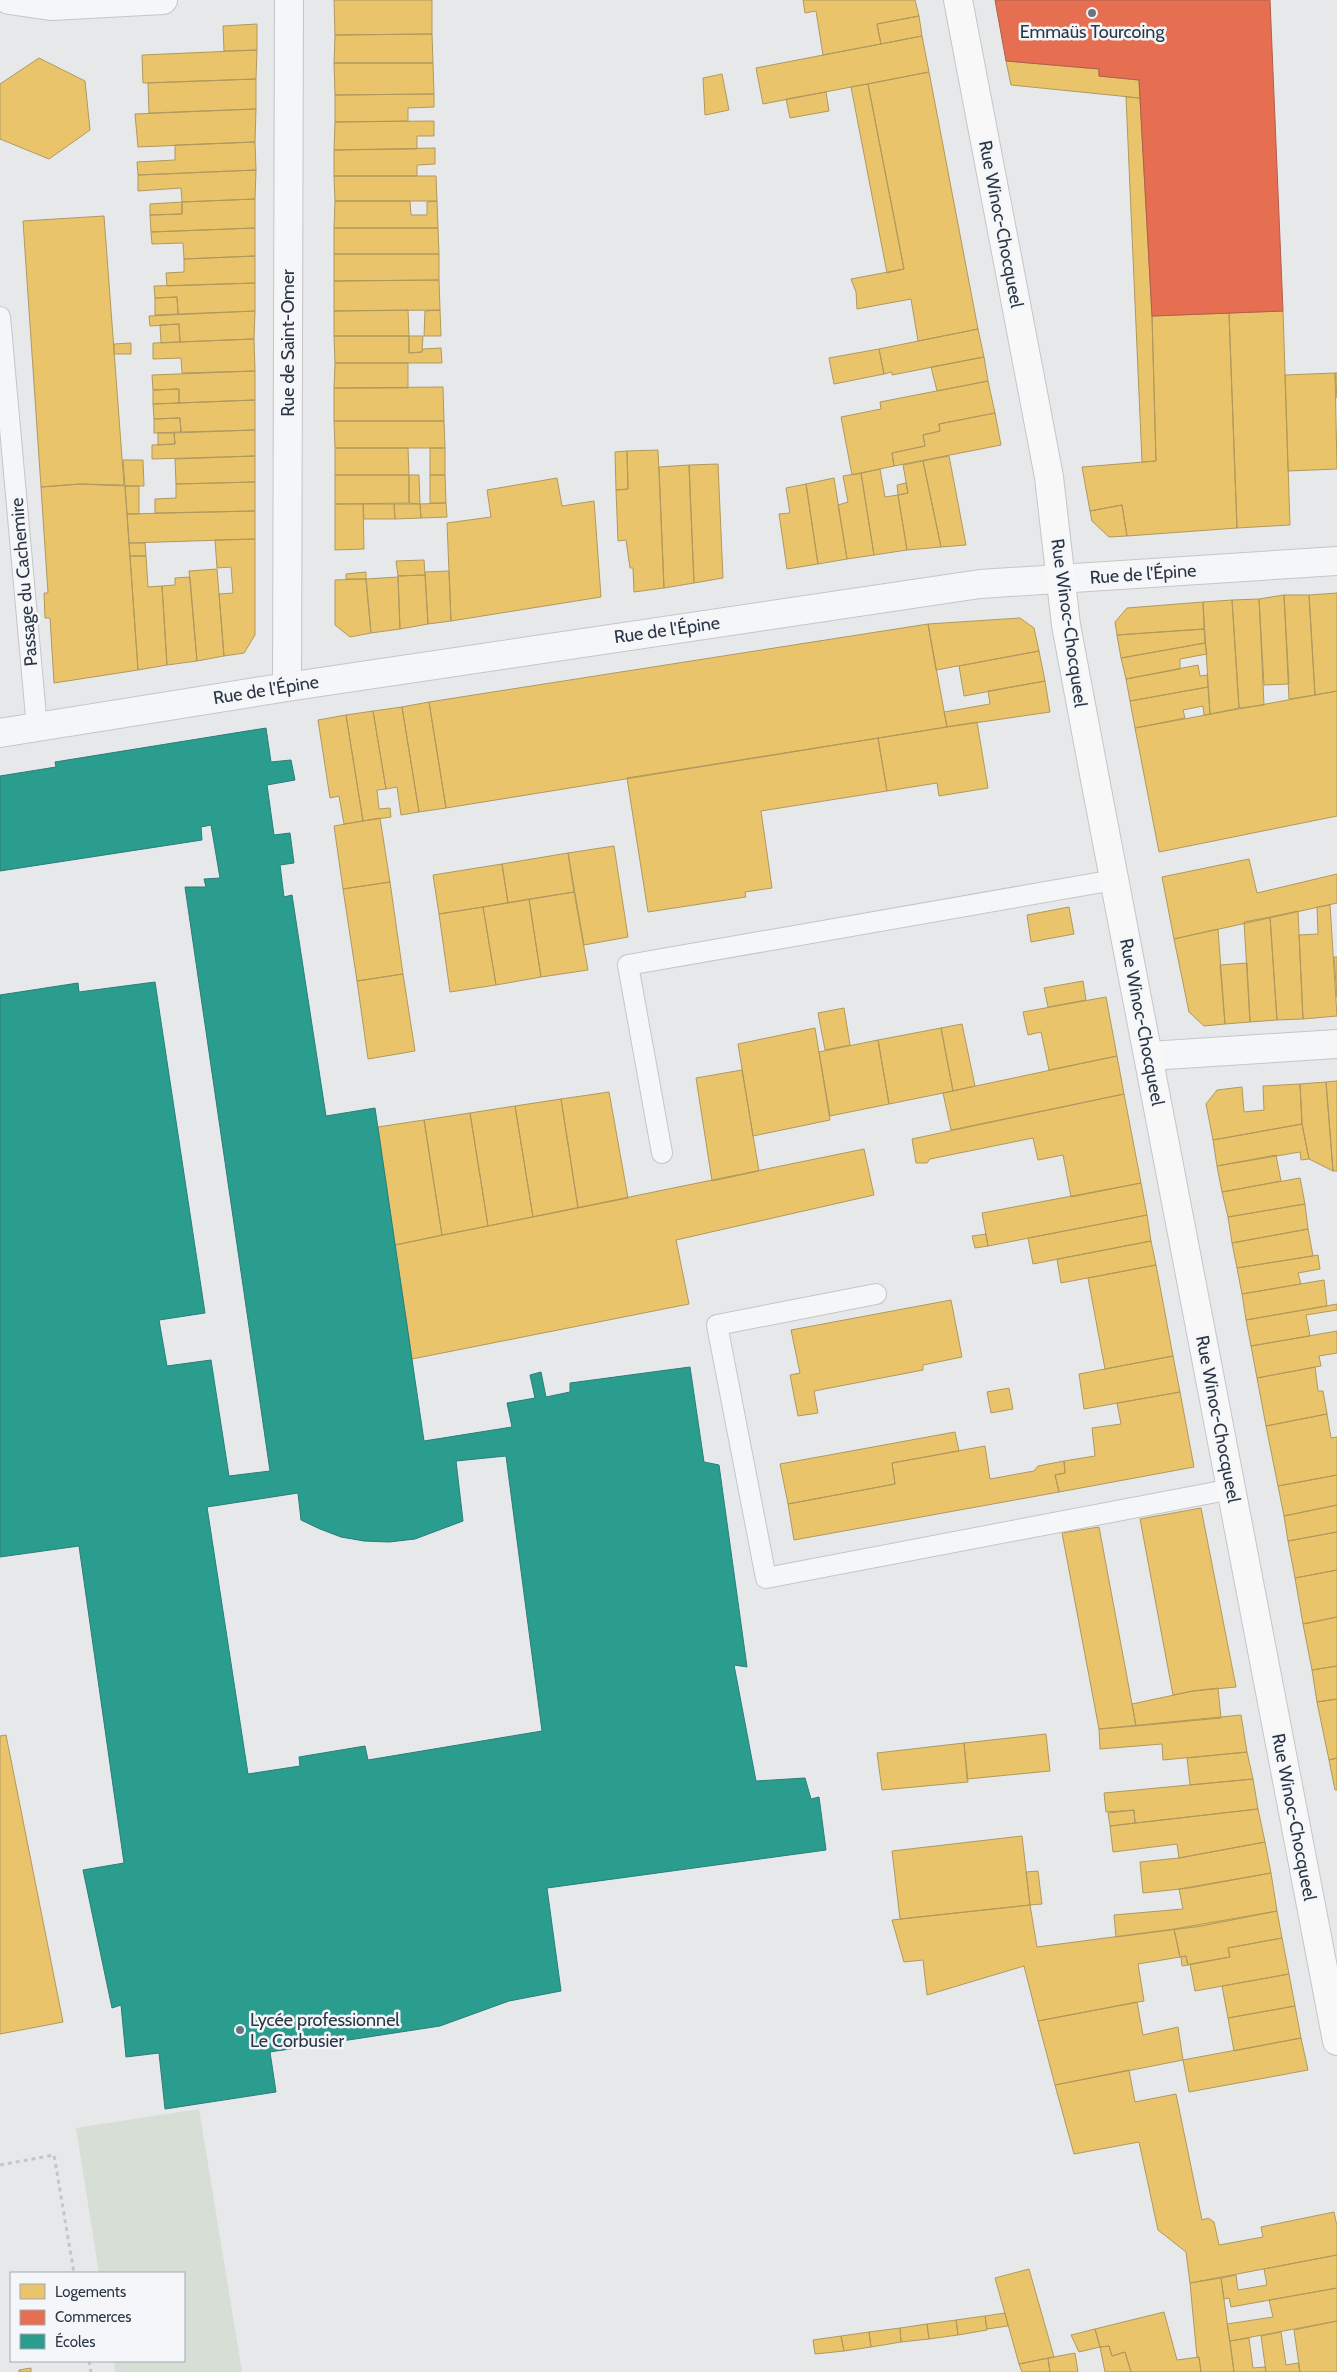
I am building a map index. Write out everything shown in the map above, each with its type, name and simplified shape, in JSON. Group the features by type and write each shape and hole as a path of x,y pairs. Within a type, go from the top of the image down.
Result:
{"street":[{"path":"8,0 51,6 163,0"},
{"name":"Rue de Saint-Omer","path":"287,687 289,0"},
{"name":"Rue Winoc-Chocqueel","path":"958,0 1049,477 1066,625 1337,2041"},
{"name":"Rue de l'Épine","path":"0,733 287,687 980,584 1337,561"},
{"path":"1148,1056 1337,1044"}],"lane":[{"name":"Passage du Cachemire","path":"0,317 37,728"},
{"path":"662,1153 628,965 1114,880"},
{"path":"876,1294 717,1325 766,1578 1232,1489"}],"path":[{"path":"0,2165 54,2155 74,2272"}],"shaded area":[{"path":"199,2109 242,2372 115,2372 114,2362 185,2362 185,2272 99,2272 76,2128"}],"building: Logements":[{"path":"334,0 432,0 432,34 335,35"},
{"path":"803,0 915,0 919,16 877,24 881,44 823,55 816,11 805,13"},
{"path":"919,16 922,36 881,44 877,24"},
{"path":"257,24 257,50 224,51 223,26"},
{"path":"432,34 433,63 334,63 335,35"},
{"path":"922,36 929,72 763,104 756,68"},
{"path":"257,50 256,79 143,83 142,55"},
{"path":"39,58 85,81 90,130 49,159 0,139 0,84"},
{"path":"1006,61 1099,69 1099,76 1139,80 1140,98 1011,85"},
{"path":"334,63 433,63 434,94 335,95"},
{"path":"929,72 978,329 918,341 911,299 857,309 856,292 851,279 904,269 868,84"},
{"path":"722,74 729,110 705,115 703,78"},
{"path":"256,79 256,109 149,113 148,83"},
{"path":"868,84 904,269 887,273 851,87"},
{"path":"826,92 829,111 790,118 786,99"},
{"path":"434,94 434,107 408,108 408,121 335,122 335,95"},
{"path":"1126,97 1140,98 1152,316 1156,461 1142,462"},
{"path":"256,109 255,142 138,147 135,114"},
{"path":"434,121 434,136 417,136 417,149 334,150 335,122"},
{"path":"255,142 256,170 138,175 137,162 175,160 175,145"},
{"path":"435,148 435,164 417,165 417,176 334,176 334,150"},
{"path":"256,170 255,199 182,202 181,188 138,191 138,175"},
{"path":"334,176 436,176 437,201 335,201"},
{"path":"255,199 255,228 151,232 150,215 182,214 182,202"},
{"path":"335,201 410,201 411,215 427,215 427,202 437,201 438,228 334,228"},
{"path":"182,202 182,214 150,215 150,204"},
{"path":"104,216 124,485 80,484 41,487 23,221"},
{"path":"255,228 255,256 184,259 183,243 152,244 151,232"},
{"path":"334,228 438,228 439,254 334,254"},
{"path":"334,254 439,254 439,280 334,281"},
{"path":"255,256 255,283 167,286 166,273 184,272 184,259"},
{"path":"439,280 440,310 334,311 334,281"},
{"path":"255,283 255,311 178,314 177,297 155,298 154,286"},
{"path":"177,297 178,314 155,315 155,298"},
{"path":"408,310 409,336 334,336 334,311"},
{"path":"440,310 441,336 424,336 425,311"},
{"path":"255,311 254,339 180,342 179,324 150,326 149,316"},
{"path":"1283,311 1290,525 1237,528 1229,313"},
{"path":"1229,313 1237,528 1127,536 1122,505 1090,511 1082,467 1156,461 1152,316"},
{"path":"179,324 180,342 161,343 160,325"},
{"path":"978,329 984,357 892,375 892,372 884,374 879,349"},
{"path":"334,336 409,336 409,353 422,352 423,349 441,348 442,363 335,363"},
{"path":"409,336 423,336 422,352 409,353"},
{"path":"254,339 255,371 182,373 181,358 153,359 153,343"},
{"path":"131,343 131,354 114,354 114,344"},
{"path":"879,349 884,374 834,384 829,358"},
{"path":"984,357 988,381 937,391 931,367"},
{"path":"335,363 408,363 408,388 334,388"},
{"path":"255,371 255,400 179,403 179,389 153,390 152,375"},
{"path":"1335,373 1337,373 1337,398"},
{"path":"1335,373 1337,469 1288,471 1285,375"},
{"path":"988,381 995,413 939,424 940,431 923,435 925,446 892,453 894,466 852,475 841,417 881,409 880,402"},
{"path":"443,387 444,421 334,421 334,388"},
{"path":"179,389 179,403 153,404 153,390"},
{"path":"255,400 255,430 181,432 180,418 154,419 153,404"},
{"path":"995,413 1001,445 894,466 892,453 925,446 923,435 940,431 939,424"},
{"path":"180,418 181,432 154,433 154,419"},
{"path":"334,421 444,421 445,448 335,448"},
{"path":"255,430 255,456 152,459 152,445 175,444 174,433"},
{"path":"158,433 174,433 175,444 158,445"},
{"path":"335,448 408,448 409,475 335,475"},
{"path":"430,448 445,448 445,475 430,475"},
{"path":"658,450 664,588 634,592 633,568 630,568 626,540 618,541 616,490 628,489 627,451"},
{"path":"627,451 628,489 616,490 615,452"},
{"path":"255,456 255,482 176,484 175,459"},
{"path":"949,456 966,545 941,547 923,461"},
{"path":"123,460 143,460 144,486 125,486"},
{"path":"923,461 941,547 907,550 898,495 908,493 903,465"},
{"path":"718,464 723,578 694,583 689,465"},
{"path":"689,465 694,583 664,588 659,467"},
{"path":"880,469 885,497 898,495 907,550 874,555 861,473"},
{"path":"861,473 874,555 847,559 838,505 848,502 843,476"},
{"path":"335,475 409,475 409,503 335,504"},
{"path":"409,475 419,475 420,504 409,503"},
{"path":"430,475 445,475 446,503 430,503"},
{"path":"557,478 562,506 594,501 601,597 451,621 447,523 491,517 487,490"},
{"path":"834,478 847,559 818,564 806,484"},
{"path":"255,482 255,511 155,513 155,499 176,498 176,484"},
{"path":"906,483 908,493 898,495 897,485"},
{"path":"80,484 125,486 138,670 54,683 50,618 45,618 44,593 48,593 41,487"},
{"path":"806,484 818,564 787,569 779,514 790,513 786,488"},
{"path":"125,486 139,486 139,514 127,514"},
{"path":"446,503 447,517 421,518 420,504"},
{"path":"335,504 363,504 364,549 335,550"},
{"path":"363,504 394,504 395,519 364,519"},
{"path":"394,504 420,504 421,518 395,519"},
{"path":"1122,505 1127,536 1109,537 1092,521 1090,511"},
{"path":"255,511 255,539 129,543 127,514"},
{"path":"255,539 255,635 244,653 224,656 219,594 233,593 231,567 217,568 215,540"},
{"path":"129,543 145,543 146,556 130,556"},
{"path":"130,556 146,556 148,587 162,586 167,665 138,670"},
{"path":"424,560 425,575 398,576 396,561"},
{"path":"217,569 224,656 197,661 189,571"},
{"path":"449,571 451,621 428,624 425,572"},
{"path":"366,572 366,579 346,579 346,574"},
{"path":"425,575 428,624 400,629 398,576"},
{"path":"190,577 197,661 167,665 162,586 175,585 175,578"},
{"path":"398,577 400,629 371,633 366,579"},
{"path":"366,579 371,633 350,637 335,625 335,580"},
{"path":"1337,593 1337,691 1315,695 1309,595"},
{"path":"1284,595 1309,595 1315,695 1289,699"},
{"path":"1284,595 1289,684 1264,685 1259,599"},
{"path":"1259,599 1264,705 1239,708 1232,600"},
{"path":"1232,600 1239,708 1210,714 1203,602"},
{"path":"1203,602 1204,629 1117,635 1115,622 1127,608"},
{"path":"1020,618 1034,628 1039,651 936,670 928,624"},
{"path":"928,624 947,727 446,808 429,702"},
{"path":"1204,629 1205,643 1121,658 1117,635"},
{"path":"1205,643 1207,654 1180,659 1180,669 1126,679 1121,658"},
{"path":"1039,651 1045,681 964,696 959,666"},
{"path":"1198,665 1200,676 1207,675 1208,687 1130,701 1126,679"},
{"path":"1045,681 1050,712 947,727 944,712 990,704 988,691"},
{"path":"1208,687 1210,714 1204,715 1203,706 1183,710 1185,718 1135,728 1130,701"},
{"path":"1337,691 1337,816 1159,852 1135,728"},
{"path":"429,702 446,808 419,812 402,707"},
{"path":"402,707 419,812 401,815 397,787 386,789 373,711"},
{"path":"373,711 386,789 377,790 379,809 390,808 391,817 363,821 346,715"},
{"path":"346,715 363,821 344,824 339,796 330,798 318,720"},
{"path":"977,722 988,788 939,796 937,783 887,791 878,738"},
{"path":"878,738 887,791 761,811 772,888 745,892 746,897 648,912 627,778"},
{"path":"380,818 390,882 343,889 334,826"},
{"path":"614,846 628,937 584,945 568,853"},
{"path":"568,853 574,892 508,903 502,864"},
{"path":"1249,859 1257,893 1337,874 1337,903 1174,939 1162,877"},
{"path":"502,864 508,903 439,914 433,875"},
{"path":"390,882 403,974 357,981 343,889"},
{"path":"574,892 588,970 541,977 529,899"},
{"path":"529,899 541,977 496,985 483,907"},
{"path":"1330,905 1337,1016 1303,1019 1299,935 1318,934 1317,907"},
{"path":"483,907 496,985 450,992 439,914"},
{"path":"1069,907 1074,934 1031,942 1027,915"},
{"path":"1298,911 1303,1019 1277,1020 1270,917"},
{"path":"1270,917 1277,1020 1250,1022 1244,922"},
{"path":"1218,929 1225,1024 1204,1026 1189,1012 1174,939"},
{"path":"1334,957 1337,957 1337,998"},
{"path":"1247,963 1250,1022 1225,1024 1220,965"},
{"path":"403,974 415,1051 368,1059 357,981"},
{"path":"1083,981 1086,1000 1048,1007 1044,988"},
{"path":"1106,997 1117,1056 1049,1070 1041,1032 1028,1035 1023,1012"},
{"path":"844,1008 850,1045 825,1050 818,1013"},
{"path":"962,1024 975,1086 953,1091 941,1028"},
{"path":"815,1028 830,1120 753,1136 738,1044"},
{"path":"941,1028 953,1091 889,1104 878,1040"},
{"path":"878,1040 889,1104 830,1116 819,1052"},
{"path":"1117,1056 1124,1094 951,1130 943,1093"},
{"path":"742,1070 759,1171 712,1181 696,1078"},
{"path":"1337,1081 1337,1171 1333,1171 1326,1082"},
{"path":"1326,1082 1333,1171 1309,1159 1302,1124 1300,1084"},
{"path":"1300,1084 1302,1124 1213,1140 1206,1104 1217,1090 1242,1087 1244,1112 1264,1110 1263,1086"},
{"path":"609,1092 628,1198 578,1208 561,1099"},
{"path":"1124,1094 1141,1183 1071,1197 1063,1155 1038,1160 1033,1138 930,1159 927,1163 916,1163 912,1139"},
{"path":"561,1099 578,1208 533,1217 515,1106"},
{"path":"515,1106 533,1217 488,1226 470,1113"},
{"path":"470,1113 488,1226 442,1235 424,1120"},
{"path":"424,1120 442,1235 395,1245 378,1127"},
{"path":"1302,1124 1309,1159 1301,1160 1300,1152 1217,1166 1213,1140"},
{"path":"864,1149 874,1195 676,1240 689,1304 412,1359 395,1245"},
{"path":"1276,1155 1281,1181 1222,1192 1217,1166"},
{"path":"1300,1178 1305,1204 1228,1217 1222,1192"},
{"path":"1141,1183 1147,1215 988,1246 982,1213"},
{"path":"1305,1204 1308,1229 1232,1243 1228,1217"},
{"path":"1147,1215 1151,1241 1033,1264 1028,1238"},
{"path":"1308,1229 1313,1256 1237,1268 1232,1243"},
{"path":"986,1234 988,1246 975,1248 972,1236"},
{"path":"1151,1241 1156,1265 1061,1283 1057,1259"},
{"path":"1318,1255 1320,1269 1298,1273 1301,1284 1242,1294 1237,1268"},
{"path":"1156,1265 1173,1356 1105,1369 1088,1278"},
{"path":"1324,1280 1327,1306 1246,1320 1242,1294"},
{"path":"951,1300 962,1357 923,1365 923,1370 814,1391 818,1413 798,1416 790,1375 800,1373 791,1330"},
{"path":"1337,1304 1337,1310 1306,1315 1310,1336 1251,1346 1246,1320"},
{"path":"1337,1331 1337,1353 1319,1356 1321,1366 1257,1378 1251,1346"},
{"path":"1173,1356 1180,1392 1084,1409 1079,1374"},
{"path":"1315,1367 1318,1391 1323,1391 1327,1414 1266,1426 1257,1378"},
{"path":"1009,1388 1013,1409 991,1413 987,1392"},
{"path":"1180,1392 1194,1467 1059,1492 1055,1475 1065,1473 1064,1461 1095,1456 1092,1428 1121,1424 1117,1403"},
{"path":"1327,1414 1331,1438 1337,1437 1337,1475 1278,1486 1266,1426"},
{"path":"955,1432 959,1451 892,1463 895,1484 788,1504 780,1464"},
{"path":"985,1446 990,1479 1034,1471 1038,1466 1064,1461 1065,1473 1055,1475 1059,1492 794,1540 788,1504 895,1484 892,1463"},
{"path":"1337,1475 1337,1505 1284,1516 1278,1486"},
{"path":"1337,1505 1337,1532 1288,1541 1284,1516"},
{"path":"1201,1508 1236,1687 1173,1695 1140,1519"},
{"path":"1099,1527 1136,1726 1099,1729 1062,1533"},
{"path":"1337,1532 1337,1570 1295,1578 1288,1541"},
{"path":"1337,1570 1337,1617 1303,1624 1295,1578"},
{"path":"1337,1617 1337,1666 1312,1670 1303,1624"},
{"path":"1337,1666 1337,1699 1317,1702 1312,1670"},
{"path":"1218,1688 1221,1718 1136,1726 1132,1704 1193,1691"},
{"path":"1337,1699 1337,1758 1329,1760 1317,1702"},
{"path":"1241,1715 1247,1752 1163,1760 1162,1744 1100,1749 1099,1729"},
{"path":"1046,1734 1050,1771 967,1779 964,1743"},
{"path":"6,1735 63,2022 0,2034 0,1736"},
{"path":"964,1743 968,1782 882,1790 877,1753"},
{"path":"1247,1752 1253,1779 1190,1785 1187,1758"},
{"path":"1337,1758 1337,1790 1335,1790 1329,1760"},
{"path":"1253,1779 1258,1809 1135,1823 1134,1810 1106,1812 1104,1793"},
{"path":"1258,1809 1265,1842 1179,1858 1177,1844 1113,1852 1110,1826"},
{"path":"1134,1810 1135,1823 1110,1826 1108,1813"},
{"path":"1022,1836 1030,1905 900,1919 892,1851"},
{"path":"1265,1842 1271,1873 1189,1888 1143,1893 1140,1862 1179,1858"},
{"path":"1038,1871 1042,1904 1030,1905 1026,1872"},
{"path":"1271,1873 1277,1911 1202,1926 1116,1937 1114,1915 1183,1909 1179,1889"},
{"path":"1030,1905 1037,1947 1174,1929 1180,1957 1138,1964 1144,2001 1038,2021 1024,1966 927,1995 923,1960 904,1962 892,1920"},
{"path":"1277,1911 1282,1938 1228,1948 1230,1957 1188,1965 1186,1956 1180,1957 1174,1929"},
{"path":"1282,1938 1289,1974 1195,1991 1190,1964 1230,1957 1228,1948"},
{"path":"1186,1956 1188,1965 1182,1966 1181,1957"},
{"path":"1289,1974 1295,2006 1228,2018 1222,1986"},
{"path":"1137,2002 1143,2035 1178,2027 1183,2060 1055,2085 1038,2021"},
{"path":"1295,2006 1301,2038 1234,2051 1228,2018"},
{"path":"1301,2038 1308,2070 1189,2092 1183,2060"},
{"path":"1129,2070 1135,2102 1176,2094 1202,2220 1208,2218 1214,2222 1219,2245 1263,2237 1261,2227 1334,2212 1337,2226 1337,2255 1190,2283 1186,2252 1158,2230 1139,2142 1074,2154 1055,2085"},
{"path":"1337,2255 1337,2288 1231,2307 1229,2298 1224,2299 1221,2278 1236,2275 1238,2290 1267,2285 1264,2269"},
{"path":"1029,2269 1054,2357 1019,2364 995,2278"},
{"path":"1221,2278 1234,2372 1201,2372 1199,2357 1197,2357 1190,2283"},
{"path":"1337,2288 1337,2321 1230,2341 1227,2324 1273,2317 1269,2300"},
{"path":"1164,2312 1177,2360 1199,2357 1201,2372 1131,2372 1125,2352 1112,2356 1109,2346 1100,2347 1095,2329"},
{"path":"1005,2313 1008,2326 987,2329 985,2316"},
{"path":"985,2316 987,2330 958,2335 956,2320"},
{"path":"956,2320 958,2335 929,2339 927,2324"},
{"path":"1337,2321 1337,2372 1300,2372 1294,2330"},
{"path":"927,2324 929,2339 901,2342 900,2328"},
{"path":"900,2328 901,2342 871,2347 869,2332"},
{"path":"1095,2329 1100,2347 1079,2352 1071,2335"},
{"path":"869,2332 871,2347 844,2351 841,2336"},
{"path":"1281,2332 1286,2365 1298,2363 1300,2372 1266,2372 1261,2336"},
{"path":"841,2336 844,2351 815,2354 813,2340"},
{"path":"1249,2338 1253,2368 1265,2367 1266,2372 1234,2372 1230,2341"},
{"path":"1109,2346 1112,2356 1125,2352 1131,2372 1105,2372 1100,2347"},
{"path":"1075,2353 1078,2372 1050,2372 1048,2358"},
{"path":"1048,2358 1050,2372 1022,2372 1019,2364"},
{"path":"31,2368 31,2372 19,2372 19,2370"}],"building: Commerces":[{"path":"995,0 1270,0 1283,311 1152,316 1139,80 1099,76 1099,69 1006,61"}],"building: Écoles":[{"path":"266,728 271,762 291,760 295,780 267,785 274,835 290,833 294,863 280,865 284,897 292,895 326,1116 375,1108 424,1441 512,1427 507,1403 535,1398 530,1375 541,1372 546,1397 570,1392 570,1383 690,1367 704,1462 719,1465 747,1667 734,1665 756,1781 805,1778 811,1799 819,1797 826,1850 547,1888 561,1991 509,2001 440,2026 270,2052 276,2092 165,2109 159,2053 126,2057 121,2005 112,2008 83,1870 124,1863 79,1546 0,1557 0,995 78,983 79,992 155,982 205,1313 159,1320 167,1366 211,1360 229,1476 270,1471 185,887 206,887 204,879 220,878 211,825 201,827 202,840 0,871 0,776 56,767 55,762","holes":["506,1456 542,1731 368,1760 365,1746 299,1757 300,1766 248,1774 207,1507 298,1493 301,1520 320,1529 341,1537 364,1541 389,1542 415,1539 463,1521 456,1461"]}],"place":[{"name":"Emmaüs Tourcoing","path":"1092,13"},
{"name":"Lycée professionnel Le Corbusier","path":"240,2030"}]}
